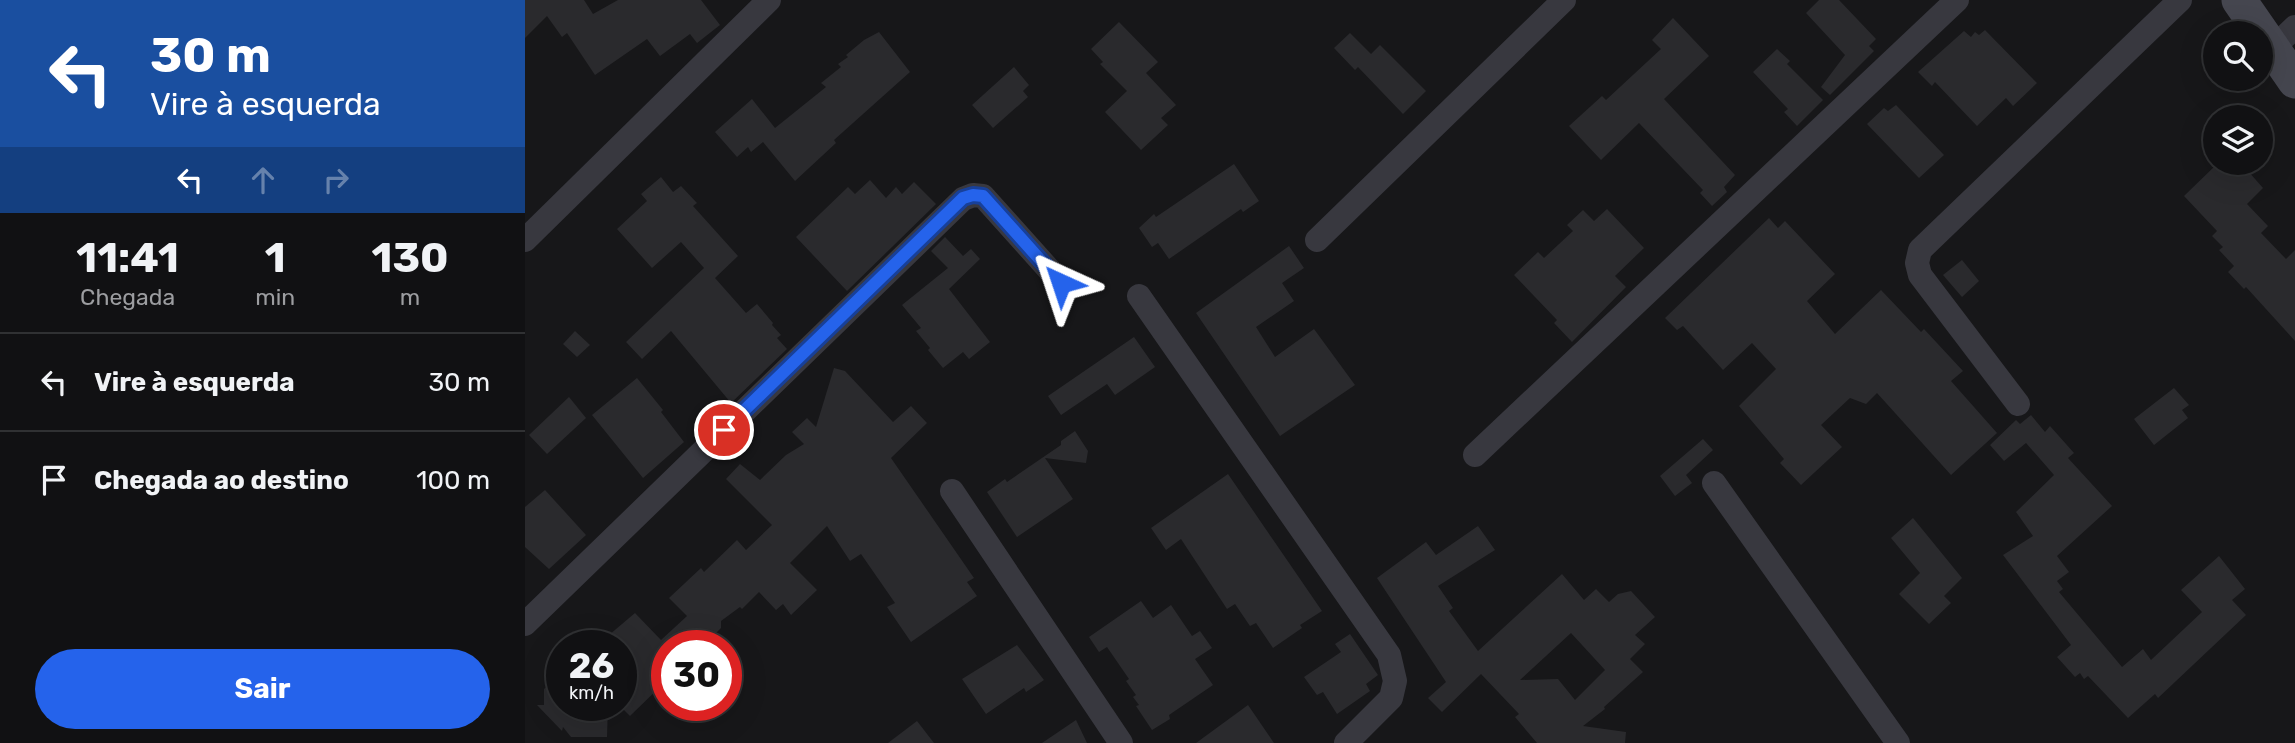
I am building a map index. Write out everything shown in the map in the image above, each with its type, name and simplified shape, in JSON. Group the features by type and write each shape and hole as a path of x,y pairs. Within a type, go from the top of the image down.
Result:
{"street":[{"path":"525,240 769,0"},
{"path":"1317,240 1564,0"},
{"path":"1475,455 1957,0"},
{"path":"2018,404 1920,275 1917,263 1920,250 2181,0"},
{"path":"2239,0 2284,38 2295,81"},
{"path":"525,624 963,198 983,196 1061,283"},
{"path":"1139,296 1389,654 1395,681 1391,698 1346,743"},
{"path":"1714,483 1898,743"},
{"path":"952,491 1121,743"}],"building":[{"path":"525,0 584,0 593,14 618,0 701,0 720,25 697,43 690,34 660,56 647,39 595,75 567,33 562,37 547,16 525,38"},
{"path":"1819,0 1839,0 1876,39 1869,46 1874,51 1830,95 1821,87 1845,55 1806,13"},
{"path":"1673,18 1709,56 1664,99 1735,175 1724,187 1727,192 1712,206 1700,193 1703,190 1639,123 1601,160 1569,126 1602,96 1606,100 1661,49 1652,40"},
{"path":"1119,22 1158,62 1146,73 1176,105 1161,118 1168,125 1141,150 1105,112 1127,91 1100,64 1103,62 1091,49"},
{"path":"1985,30 2037,83 2013,106 2006,98 1977,126 1935,82 1932,86 1918,72 1964,31 1971,37 1975,32 1979,35"},
{"path":"879,32 910,72 834,140 836,143 795,181 763,142 751,152 748,147 737,157 715,132 752,99 775,128 826,87 821,83 841,67 838,64 848,57 846,55"},
{"path":"1350,33 1371,54 1380,45 1426,91 1403,114 1358,67 1355,70 1334,48"},
{"path":"1777,49 1790,61 1787,64 1823,100 1797,126 1784,112 1788,109 1753,72"},
{"path":"1014,67 1029,85 1023,91 1028,97 993,128 972,105"},
{"path":"1896,105 1944,155 1919,178 1867,124 1884,108 1888,111"},
{"path":"1234,164 1259,201 1243,212 1241,209 1169,259 1158,243 1152,247 1139,228 1154,214 1156,217"},
{"path":"2206,175 2252,175 2263,188 2247,204 2268,226 2261,233 2286,259 2295,250 2295,341 2246,287 2244,289 2228,272 2234,266 2219,250 2223,247 2212,236 2217,231 2184,196"},
{"path":"661,177 673,192 681,186 697,203 693,206 738,256 715,278 746,313 757,304 781,335 777,338 787,349 731,403 671,331 642,359 626,342 704,268 681,242 652,268 617,229 647,201 641,194"},
{"path":"870,180 886,198 896,187 902,194 914,182 936,204 847,291 796,237 848,187 855,194"},
{"path":"1607,209 1644,248 1615,276 1626,287 1572,342 1554,323 1557,320 1514,275 1538,252 1544,258 1573,231 1567,225 1583,210 1594,221"},
{"path":"1769,218 1778,228 1785,221 1835,274 1807,301 1835,334 1881,290 1921,332 1924,329 1963,371 1951,381 1997,433 1951,475 1877,393 1866,404 1850,398 1821,425 1842,447 1801,485 1780,463 1784,459 1739,406 1776,369 1752,343 1723,370 1683,326 1677,330 1665,318"},
{"path":"945,237 963,256 971,249 980,259 949,289 990,342 969,359 963,352 943,368 916,331 921,328 902,305 948,268 931,251"},
{"path":"1289,246 1304,268 1282,283 1294,301 1256,327 1275,357 1314,329 1355,385 1280,436 1196,313"},
{"path":"1962,260 1979,281 1962,297 1943,275"},
{"path":"575,331 590,345 577,357 563,344"},
{"path":"1134,337 1155,367 1115,395 1107,384 1061,415 1048,396"},
{"path":"834,368 845,371 893,422 911,406 927,423 891,458 974,578 967,582 977,596 911,642 887,607 895,603 861,554 850,561 827,526 790,563 817,590 791,615 783,604 776,610 759,592 742,609 740,607 721,621 719,630 672,630 687,616 669,598 701,568 704,572 737,540 746,550 772,525 726,479 740,464 760,480 786,455 804,444 792,432 807,418 816,427"},
{"path":"637,378 684,442 643,478 592,415"},
{"path":"2174,388 2189,405 2182,410 2188,418 2154,445 2134,419"},
{"path":"569,397 586,418 547,454 529,435"},
{"path":"2031,415 2045,432 2050,426 2074,453 2068,458 2112,506 2057,556 2069,572 2057,581 2063,589 2059,592 2122,667 2143,649 2151,660 2202,612 2181,590 2219,556 2245,589 2232,600 2246,615 2158,698 2155,694 2128,718 2088,676 2084,679 2080,673 2075,677 2057,657 2071,645 2003,555 2033,536 2016,512 2054,475 2026,443 2004,461 1990,445 2016,420 2020,424"},
{"path":"1075,431 1088,451 1086,463 1045,458 1073,499 1017,537 987,492 1005,479 1007,482 1061,445 1061,441"},
{"path":"1703,439 1713,450 1686,475 1692,483 1675,496 1660,476"},
{"path":"1228,474 1322,611 1273,648 1256,623 1250,626 1235,604 1227,609 1181,539 1166,550 1151,528"},
{"path":"545,490 586,535 549,569 525,547 525,507"},
{"path":"1913,518 1962,578 1944,596 1951,603 1929,624 1899,594 1920,573 1891,538"},
{"path":"1478,526 1495,550 1438,586 1453,608 1449,611 1478,651 1562,574 1584,600 1596,589 1609,602 1618,594 1631,591 1655,617 1635,635 1645,644 1630,659 1643,672 1583,726 1626,732 1625,743 1537,743 1515,717 1519,714 1481,674 1442,712 1428,698 1446,682 1377,578 1426,542 1436,555","holes":["1571,633 1605,670 1575,700 1558,679 1520,680"]},
{"path":"1141,601 1153,618 1171,605 1192,636 1200,631 1212,648 1195,659 1213,685 1152,730 1136,706 1139,705 1133,697 1136,695 1126,681 1129,679 1107,647 1099,652 1089,637"},
{"path":"635,613 651,630 651,696 637,709 637,630 615,630"},
{"path":"1350,634 1378,675 1366,684 1370,691 1337,714 1323,692 1317,695 1304,677 1341,652 1335,644"},
{"path":"1017,645 1044,680 1026,692 1024,688 986,714 962,679"},
{"path":"546,687 546,714 537,705 544,705"},
{"path":"1248,705 1274,743 1196,743"},
{"path":"1076,720 1087,743 1042,743"},
{"path":"552,721 608,721 607,737 571,737 563,727 562,731"},
{"path":"917,721 934,743 888,743"}],"route":[{"path":"724,430 963,198 983,196 1061,283"}]}
